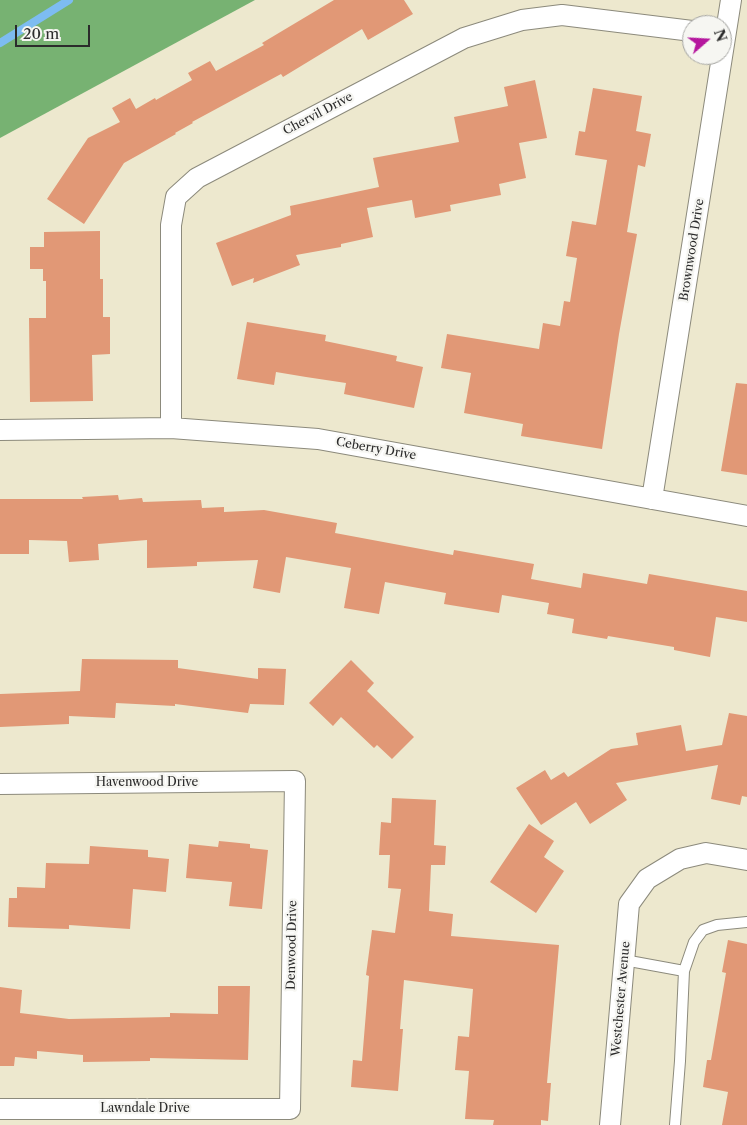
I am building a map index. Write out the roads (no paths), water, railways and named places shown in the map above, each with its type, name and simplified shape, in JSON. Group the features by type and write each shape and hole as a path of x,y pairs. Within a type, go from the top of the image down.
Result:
{"street":[{"name":"Brownwood Drive","path":"728,15 731,0"},
{"name":"Chervil Drive","path":"171,428 171,225 176,197 197,178 464,38 522,20 562,16 682,30"},
{"name":"Brownwood Drive","path":"652,499 719,65"},
{"name":"Ceberry Drive","path":"0,430 171,428 318,439 747,516"},
{"name":"Havenwood Drive","path":"0,784 295,782"},
{"name":"Denwood Drive","path":"290,1109 295,782"},
{"name":"Westchester Avenue","path":"610,1125 629,904 648,878 680,859 706,853 747,860"},
{"name":"Lawndale Drive","path":"0,1109 290,1109"}],"lane":[{"path":"674,1125 680,1060 684,971 694,942 703,930 717,925 747,922"},
{"path":"624,960 684,971"}],"waterway":[{"path":"0,43 69,0"}]}
